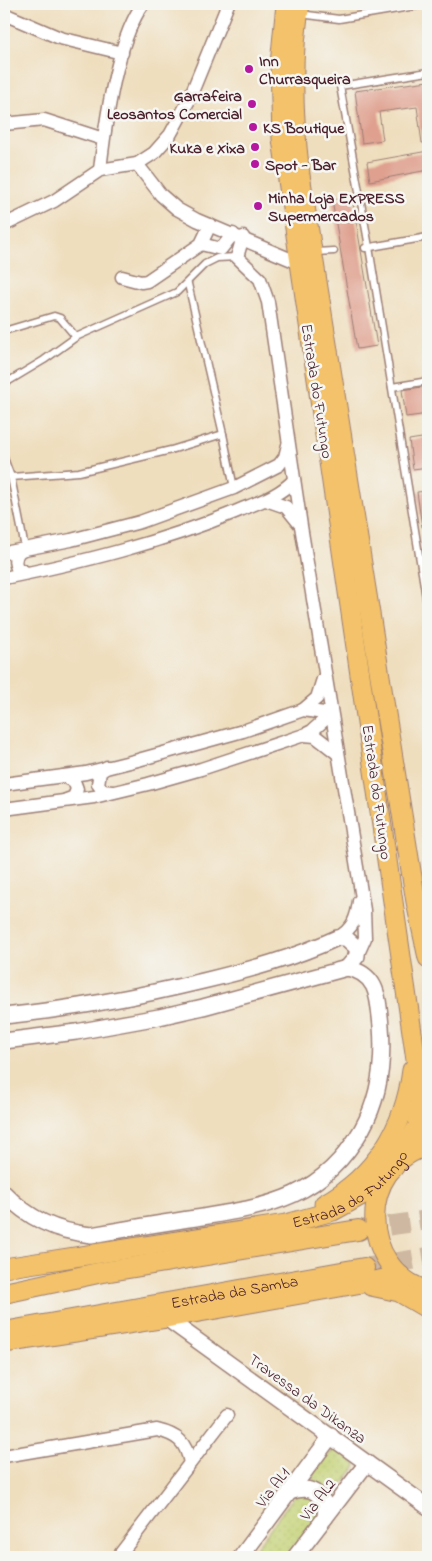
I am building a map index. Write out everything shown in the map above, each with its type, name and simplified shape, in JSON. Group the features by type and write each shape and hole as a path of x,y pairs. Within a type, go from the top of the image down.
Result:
{"highway":[{"name":"Estrada do Futungo","path":"4,1292 98,1274 358,1230"},
{"name":"Estrada da Samba","path":"4,1332 104,1314 364,1276"}],"main road":[{"name":"Estrada do Futungo","path":"295,7 280,64 280,113 416,902 428,958"},
{"name":"Estrada do Futungo","path":"4,1268 279,1225 333,1210 371,1190 394,1167 418,1126 422,1094 414,1052 305,257"},
{"path":"279,1225 337,1197 361,1178 381,1154 396,1130 406,1104 414,1052"},
{"path":"428,1146 413,1152 394,1167 376,1198 374,1223 378,1241 385,1257 401,1276 411,1284 428,1291"},
{"path":"4,1343 166,1318 364,1276 401,1276"},
{"path":"364,1276 423,1304 428,1309"}],"street":[{"path":"100,170 103,139 122,53 135,16 143,4"},
{"path":"4,225 54,201 100,170 137,164 154,153 175,126 188,102 228,4"},
{"path":"4,14 75,42 122,53"},
{"path":"4,124 44,120 103,139"},
{"path":"137,164 162,195 177,209 238,236 305,257"},
{"path":"122,278 141,282 146,281 201,244 210,225"},
{"path":"201,244 221,249 238,236"},
{"path":"238,236 237,257 260,279 268,302 324,675 366,929 363,945 347,968"},
{"path":"4,553 71,540 140,522 234,488 262,476 279,466 285,456 289,440"},
{"path":"262,476 274,474 294,480"},
{"path":"4,578 71,565 136,548 202,526 284,491 294,480"},
{"path":"266,500 286,507 293,513 301,526"},
{"path":"25,548 18,553 14,560 17,568 27,573"},
{"path":"4,784 107,768 190,747 302,710 316,698 324,675"},
{"path":"302,710 331,714"},
{"path":"4,809 112,792 201,769 304,735 312,731 331,714"},
{"path":"304,735 315,736 337,754"},
{"path":"107,768 100,772 98,784 103,790 112,792"},
{"path":"63,776 71,778 77,789 74,797 66,800"},
{"path":"4,1016 56,1011 132,997 280,962 348,932 354,924 360,894"},
{"path":"337,938 346,938 353,942 357,956"},
{"path":"4,1041 137,1021 182,1012 347,968 358,970 367,975 373,983 376,992 382,1041 380,1080 366,1121 351,1148 332,1169 312,1185 260,1207 91,1235 67,1232 31,1218 4,1193"},
{"path":"176,988 169,993 168,1001 171,1008 182,1012"},
{"path":"132,997 140,999 147,1009 144,1017 137,1021"},
{"name":"Travessa da Dikanza","path":"166,1318 428,1507"},
{"path":"118,1557 227,1415"},
{"path":"4,1456 158,1430 180,1438 188,1450 190,1463"},
{"name":"Via AL1","path":"240,1557 330,1436"},
{"name":"Via AL2","path":"295,1557 367,1462"},
{"path":"290,1492 303,1487 314,1491 326,1505 324,1518"}],"lane":[{"path":"295,7 338,18 427,4"},
{"path":"428,72 340,86 428,610"},
{"path":"367,248 428,237"},
{"path":"305,257 334,251"},
{"path":"4,384 44,360 76,337 177,292 188,284 205,264 217,258 237,257"},
{"path":"188,284 234,488"},
{"path":"4,331 54,316 60,318 76,337"},
{"path":"392,387 428,381"},
{"path":"11,477 72,473 172,450 223,434"},
{"path":"4,458 11,477 25,548"}],"green space":[{"path":"334,1449 339,1450 356,1464 355,1468 333,1495 313,1482 313,1474"},
{"path":"305,1493 320,1504 321,1512 287,1557 249,1557 296,1494"}],"building":[{"path":"428,81 428,142 422,143 417,107 379,112 383,140 362,143 355,91"},
{"path":"428,151 428,170 370,181 367,162"},
{"path":"352,197 377,346 357,349 332,200"},
{"path":"428,386 428,414 406,417 402,390"},
{"path":"428,437 428,467 413,469 409,440"},
{"path":"428,491 428,526 422,527 417,492"}],"tunnel":[{"path":"359,1230 428,1220"},
{"path":"364,1268 428,1257"}],"place":[{"name":"Inn Churrasqueira","path":"249,69"},
{"name":"Garrafeira Leosantos Comercial","path":"252,104"},
{"name":"KS Boutique","path":"253,127"},
{"name":"Kuka e Xixa","path":"255,147"},
{"name":"Spot - Bar","path":"255,164"},
{"name":"Minha Loja EXPRESS Supermercados","path":"258,206"}]}
